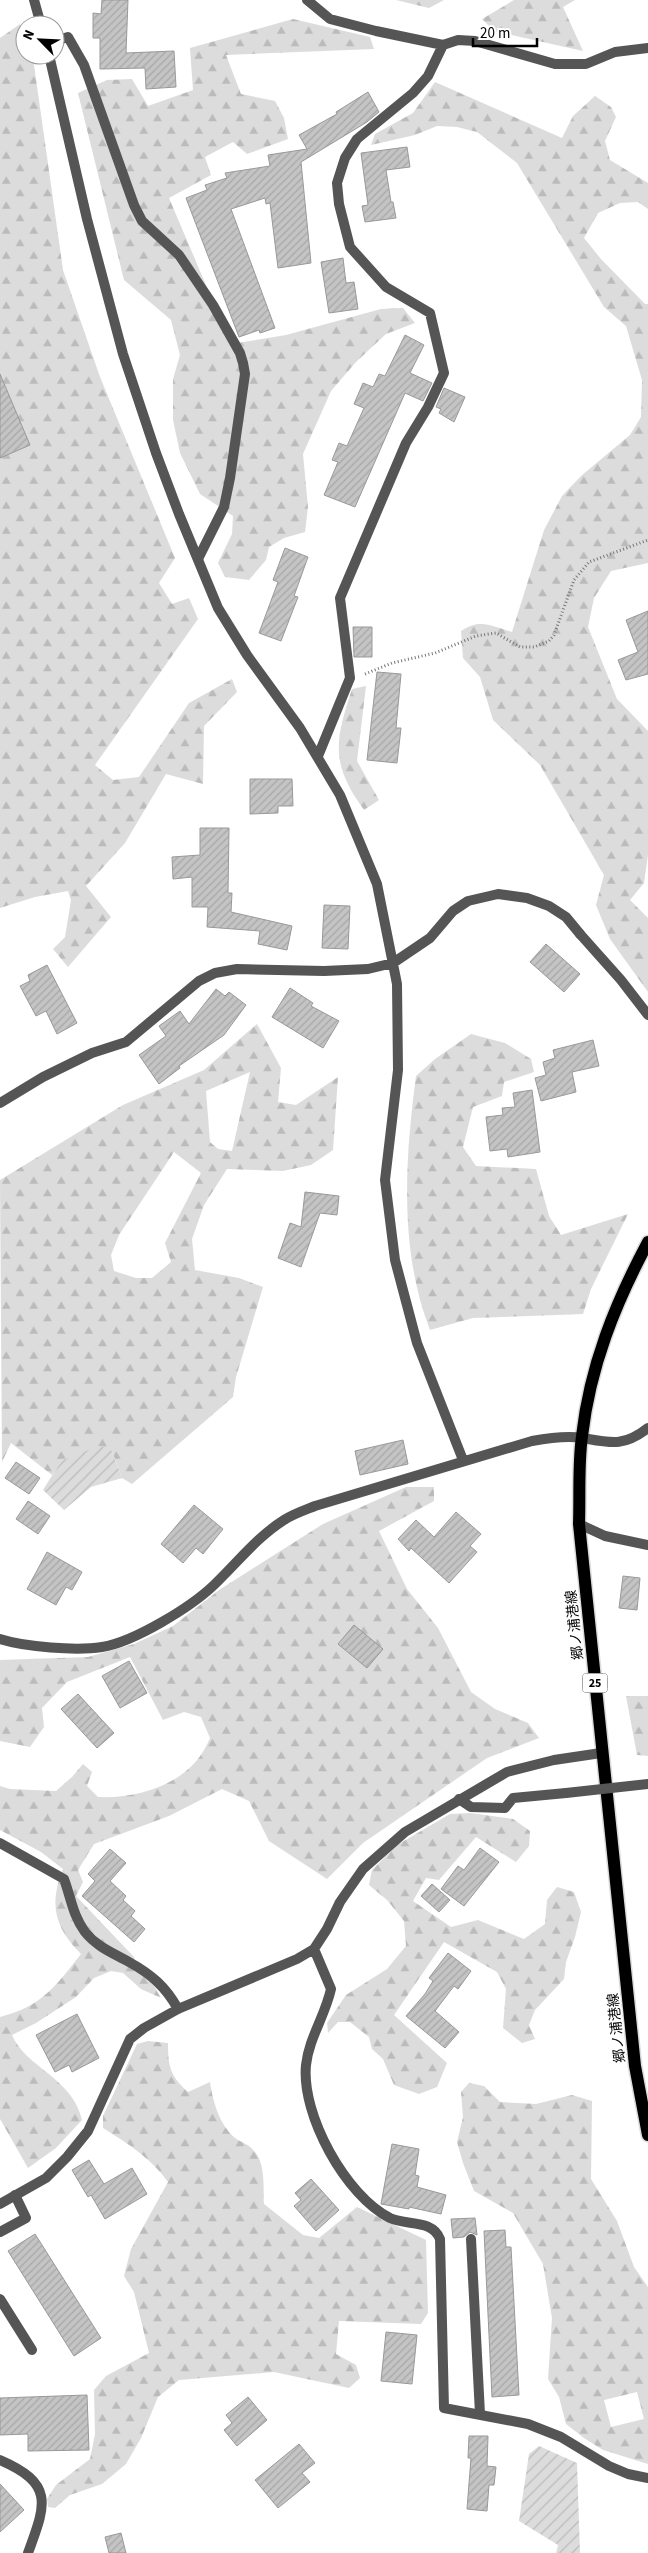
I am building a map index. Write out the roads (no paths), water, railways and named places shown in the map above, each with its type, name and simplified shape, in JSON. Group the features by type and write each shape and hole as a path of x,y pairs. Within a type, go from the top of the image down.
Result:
{"main road":[{"name":"郷ノ浦港線","path":"648,1242 626,1284 606,1330 591,1378 581,1438 579,1524 601,1752 635,2066 648,2134"}],"street":[{"path":"34,0 38,15"},
{"path":"307,0 330,19 376,31 443,45 458,40 475,41 555,64 586,64 615,52 648,48"},
{"path":"65,38 68,37 84,64 134,205 142,221 179,255 213,305 240,353 245,374 230,478 224,507 198,559"},
{"path":"318,756 350,678 340,598 406,444 432,399 444,373 430,313 386,287 350,247 339,204 337,183 345,158 357,139 413,93 428,76 443,45"},
{"path":"51,65 87,219 122,354 156,454 222,615 247,655 318,756 340,795 368,860 387,928 397,984 398,1070 385,1180 395,1260 417,1343 464,1460"},
{"path":"0,1103 43,1077 75,1061 126,1042 199,981 215,973 237,970 324,971 368,969 393,963 430,938 452,911 468,901 498,894 527,898 549,906 566,917 621,980 648,1016"},
{"path":"0,1639 69,1648 103,1647 141,1633 213,1586 249,1549 284,1520 315,1506 362,1490 532,1441 550,1437 581,1438 604,1443 621,1442 635,1438 648,1428"},
{"path":"579,1524 605,1536 648,1545"},
{"path":"0,2204 46,2178 88,2131 130,2039 144,2028 178,2009 297,1959 314,1949 328,1929 340,1902 363,1869 405,1832 459,1799 507,1772 554,1760 601,1752"},
{"path":"459,1799 471,1807 505,1808 513,1798 648,1784"},
{"path":"0,1843 64,1879 75,1918 86,1934 100,1946 153,1976 168,1992 178,2009"},
{"path":"314,1949 331,1990 309,2047 306,2067 307,2093 322,2140 337,2164 374,2209 393,2219 437,2230 440,2239 444,2408 528,2424 561,2437 609,2466 628,2474 648,2478"},
{"path":"0,2232 26,2218 15,2195"},
{"path":"471,2239 480,2414"},
{"path":"0,2299 32,2350"},
{"path":"0,2460 34,2481 42,2496 43,2512 28,2553"}]}
